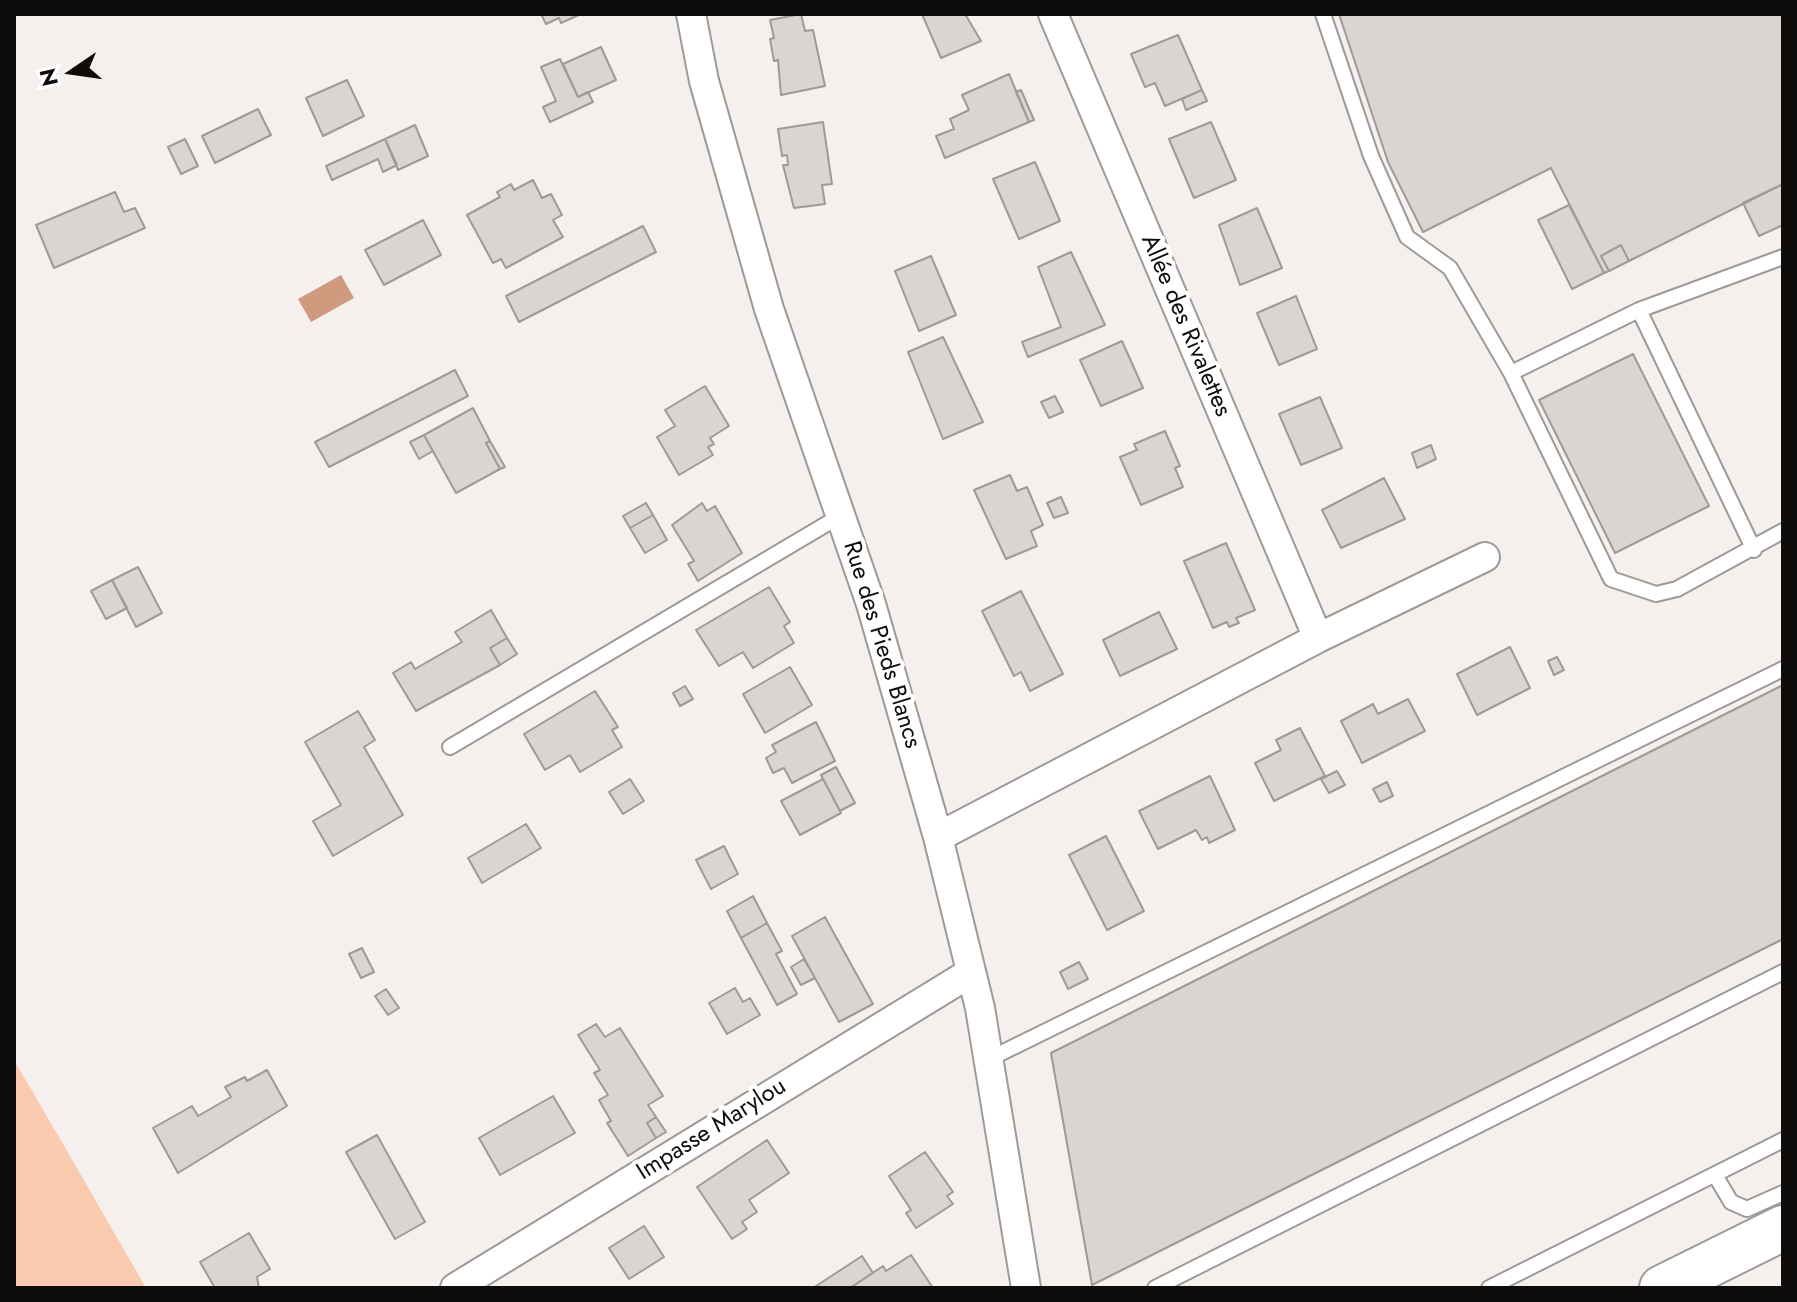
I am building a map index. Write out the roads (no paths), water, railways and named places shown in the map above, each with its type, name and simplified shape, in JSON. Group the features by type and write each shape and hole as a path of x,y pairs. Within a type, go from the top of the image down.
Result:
{"main road":[{"path":"1662,1288 1783,1228"}],"street":[{"name":"Rue des Pieds Blancs","path":"691,14 704,81 769,309 871,604 938,837 980,1008 1026,1288"},
{"name":"Allée des Rivalettes","path":"1053,14 1318,638"},
{"path":"938,837 1318,638 1485,557"},
{"name":"Impasse Marylou","path":"455,1288 970,973"}],"lane":[{"path":"1323,14 1371,156 1407,237 1450,268 1511,373 1611,579 1630,588 1656,594 1667,592 1754,550 1783,531"},
{"path":"1511,373 1639,310 1783,257"},
{"path":"1639,310 1754,550"},
{"path":"450,747 840,516"},
{"path":"989,1059 1783,669"},
{"path":"1155,1288 1783,972"},
{"path":"1489,1288 1783,1140"},
{"path":"1715,1175 1731,1202 1747,1209 1783,1193"}]}
